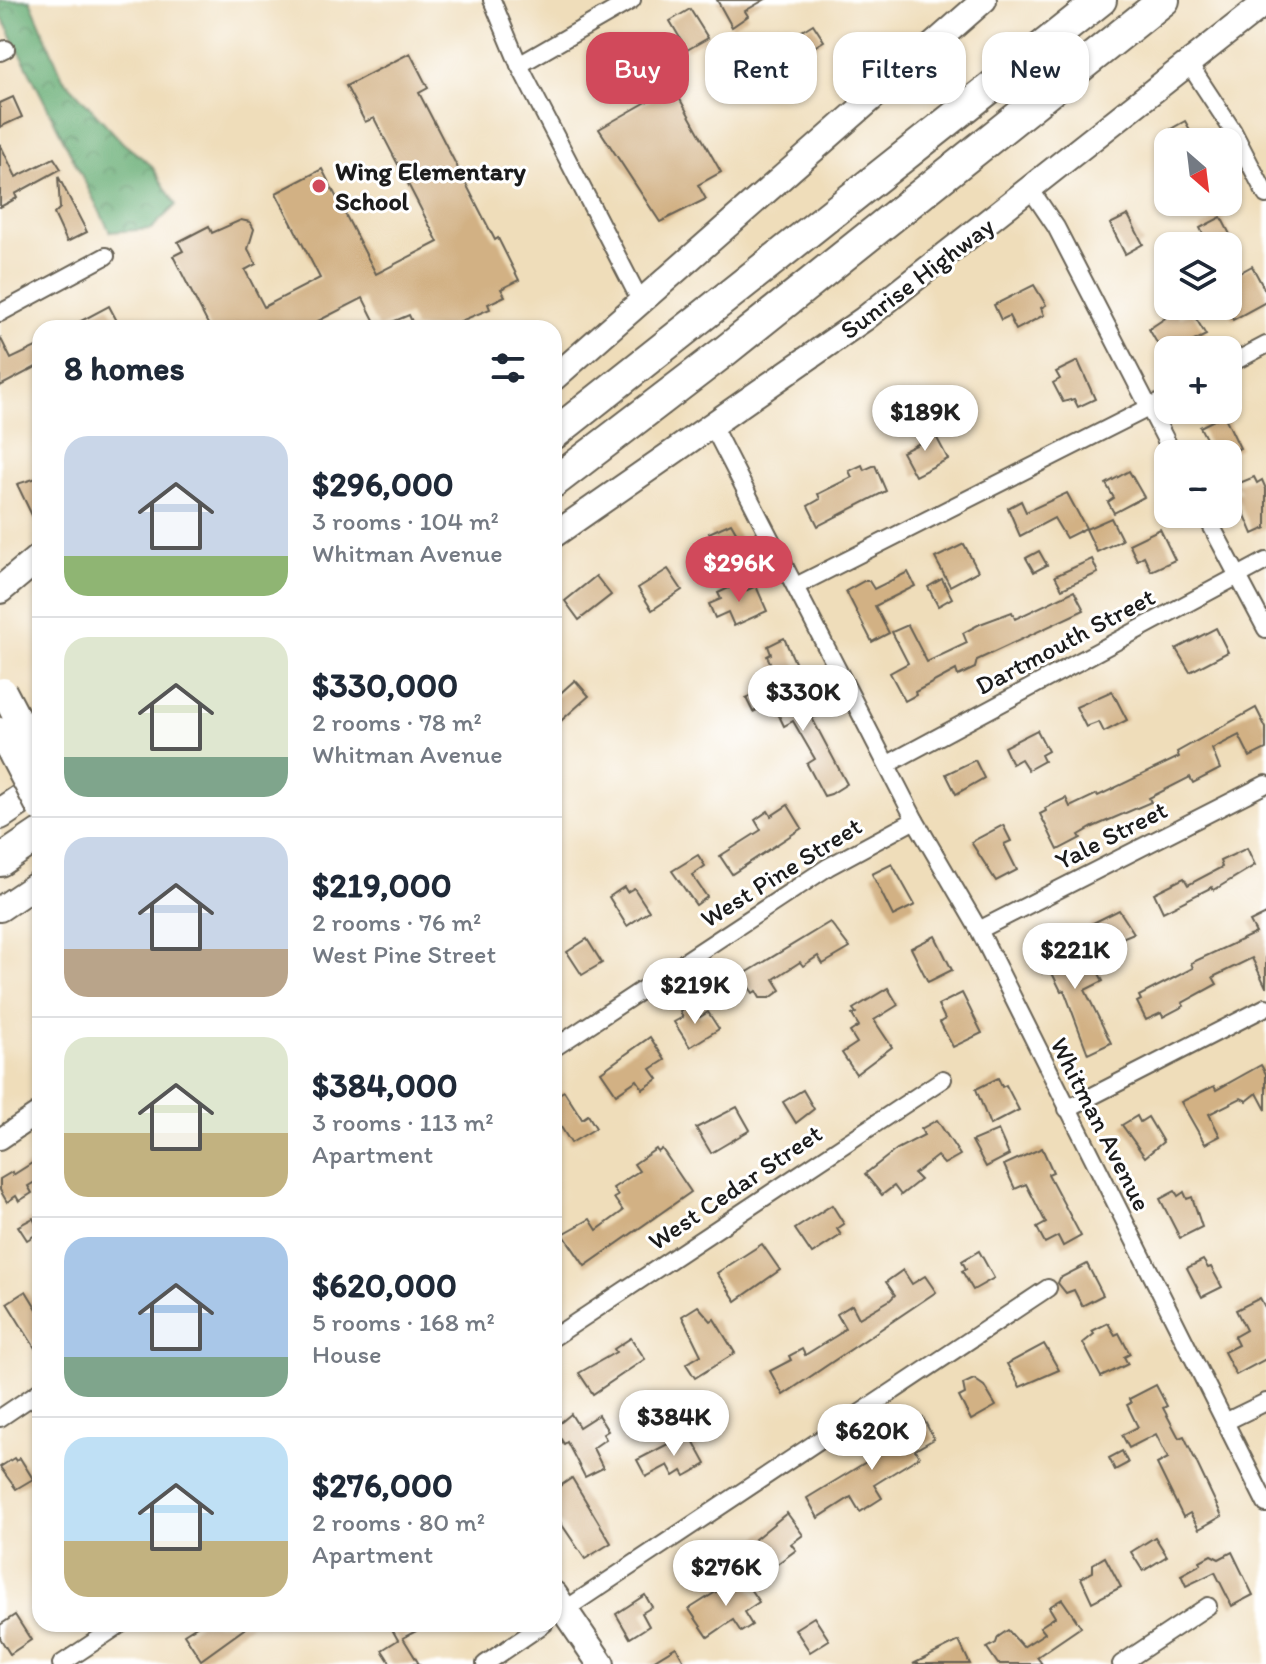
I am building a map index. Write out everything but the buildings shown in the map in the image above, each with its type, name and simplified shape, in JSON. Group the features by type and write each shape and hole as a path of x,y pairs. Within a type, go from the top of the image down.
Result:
{"highway":[{"path":"562,428 1101,0"},
{"path":"562,476 725,351 1164,0"},
{"path":"0,814 32,792"},
{"path":"0,861 32,839"}],"main road":[{"path":"562,371 984,0"},
{"name":"Sunrise Highway","path":"562,530 877,310 1266,2"},
{"path":"0,569 32,560"},
{"path":"0,590 32,564"},
{"path":"2,688 32,746"},
{"path":"0,731 32,793"},
{"path":"0,767 32,745"},
{"path":"0,909 32,887"},
{"path":"562,1621 601,1664"}],"street":[{"path":"492,0 519,65 642,304"},
{"path":"519,65 632,0"},
{"path":"1189,64 1233,131 1266,195"},
{"path":"1031,190 1056,227 1165,440"},
{"path":"0,313 106,256"},
{"path":"1242,358 1266,345"},
{"path":"796,586 1154,405"},
{"name":"Whitman Avenue","path":"713,427 915,820 979,930 1266,1504"},
{"path":"1213,528 1266,629"},
{"name":"Dartmouth Street","path":"888,764 1266,561"},
{"name":"Yale Street","path":"979,930 1266,784"},
{"name":"West Pine Street","path":"562,1043 828,867 915,820"},
{"path":"1067,1109 1266,1007"},
{"name":"West Cedar Street","path":"562,1332 943,1079"},
{"path":"0,1139 32,1117"},
{"path":"562,1607 1048,1288"},
{"path":"0,1418 32,1396"},
{"path":"1225,1422 1266,1402"},
{"path":"1121,1664 1208,1606"},
{"path":"61,1664 109,1632"},
{"path":"485,1664 527,1632"}],"green space":[{"path":"0,0 30,0 63,78 123,143 151,165 176,205 151,229 110,232 0,13"}],"place":[{"name":"Wing Elementary School","path":"319,186"}]}
